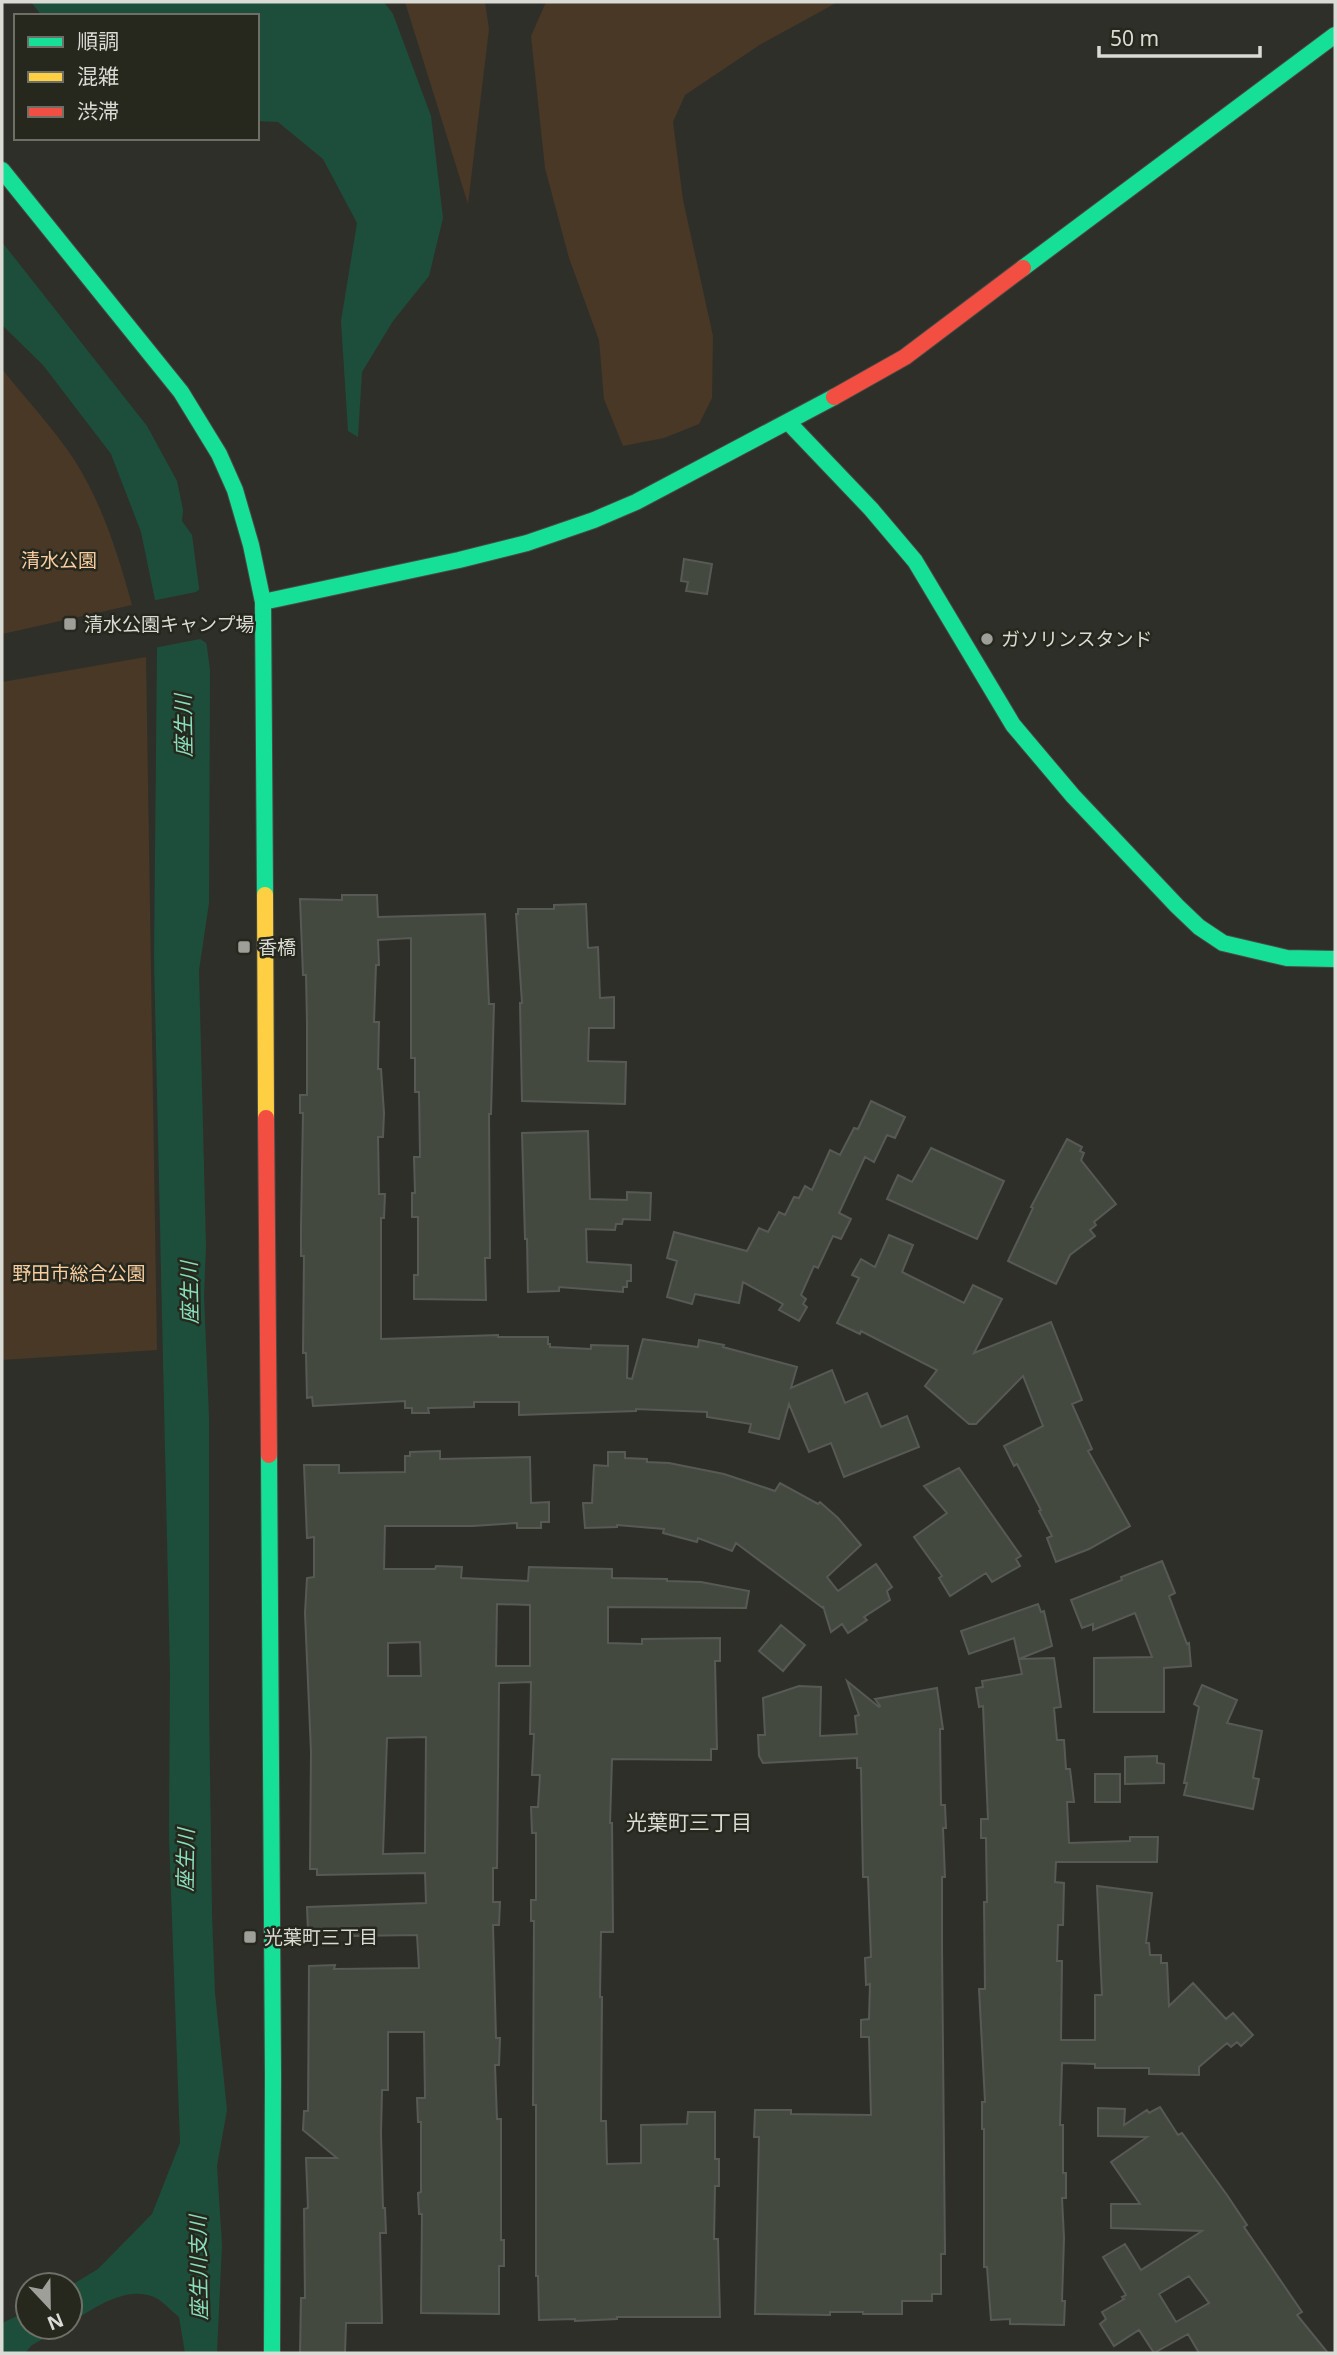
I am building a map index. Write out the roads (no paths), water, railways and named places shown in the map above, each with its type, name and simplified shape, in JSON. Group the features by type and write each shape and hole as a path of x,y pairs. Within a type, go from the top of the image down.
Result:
{"street":[{"path":"263,601 458,560 538,539 594,520 635,502 789,423 905,356 1335,34"},
{"path":"2,170 158,360 194,410 220,455 238,499 248,528 263,601 273,2062 272,2353"},
{"path":"789,423 871,509 915,561 1013,725 1073,796 1199,927 1223,943 1250,951 1287,958 1335,958"}],"water":[{"path":"31,2 384,2 393,14 431,116 443,218 429,276 393,321 362,372 358,437 348,431 341,321 357,223 323,159 278,122 259,121 259,14 40,14"},
{"path":"2,242 147,426 177,481 183,510 182,521 192,535 210,670 209,903 199,970 206,1246 204,1296 209,1417 212,1914 215,1993 227,2110 217,2166 222,2245 217,2353 185,2353 179,2317 158,2299 147,2295 135,2294 112,2299 84,2315 84,2278 98,2269 152,2214 180,2143 169,1836 170,1672 154,958 157,652 155,600 141,532 111,454 43,365 2,325"},
{"path":"14,2317 14,2341 39,2341 25,2353 2,2353 2,2323"}],"place":[{"name":"清水公園キャンプ場","path":"70,624"},
{"name":"ガソリンスタンド","path":"987,639"},
{"name":"香橋","path":"244,947"},
{"name":"光葉町三丁目","path":"250,1937"}],"district":[{"name":"光葉町三丁目","path":"689,1822"}],"park label":[{"name":"清水公園","path":"59,560"},
{"name":"野田市総合公園","path":"79,1273"}],"water label":[{"name":"座生川","path":"183,726"},
{"name":"座生川","path":"189,1293"},
{"name":"座生川","path":"185,1860"},
{"name":"座生川支川","path":"198,2268"}]}
